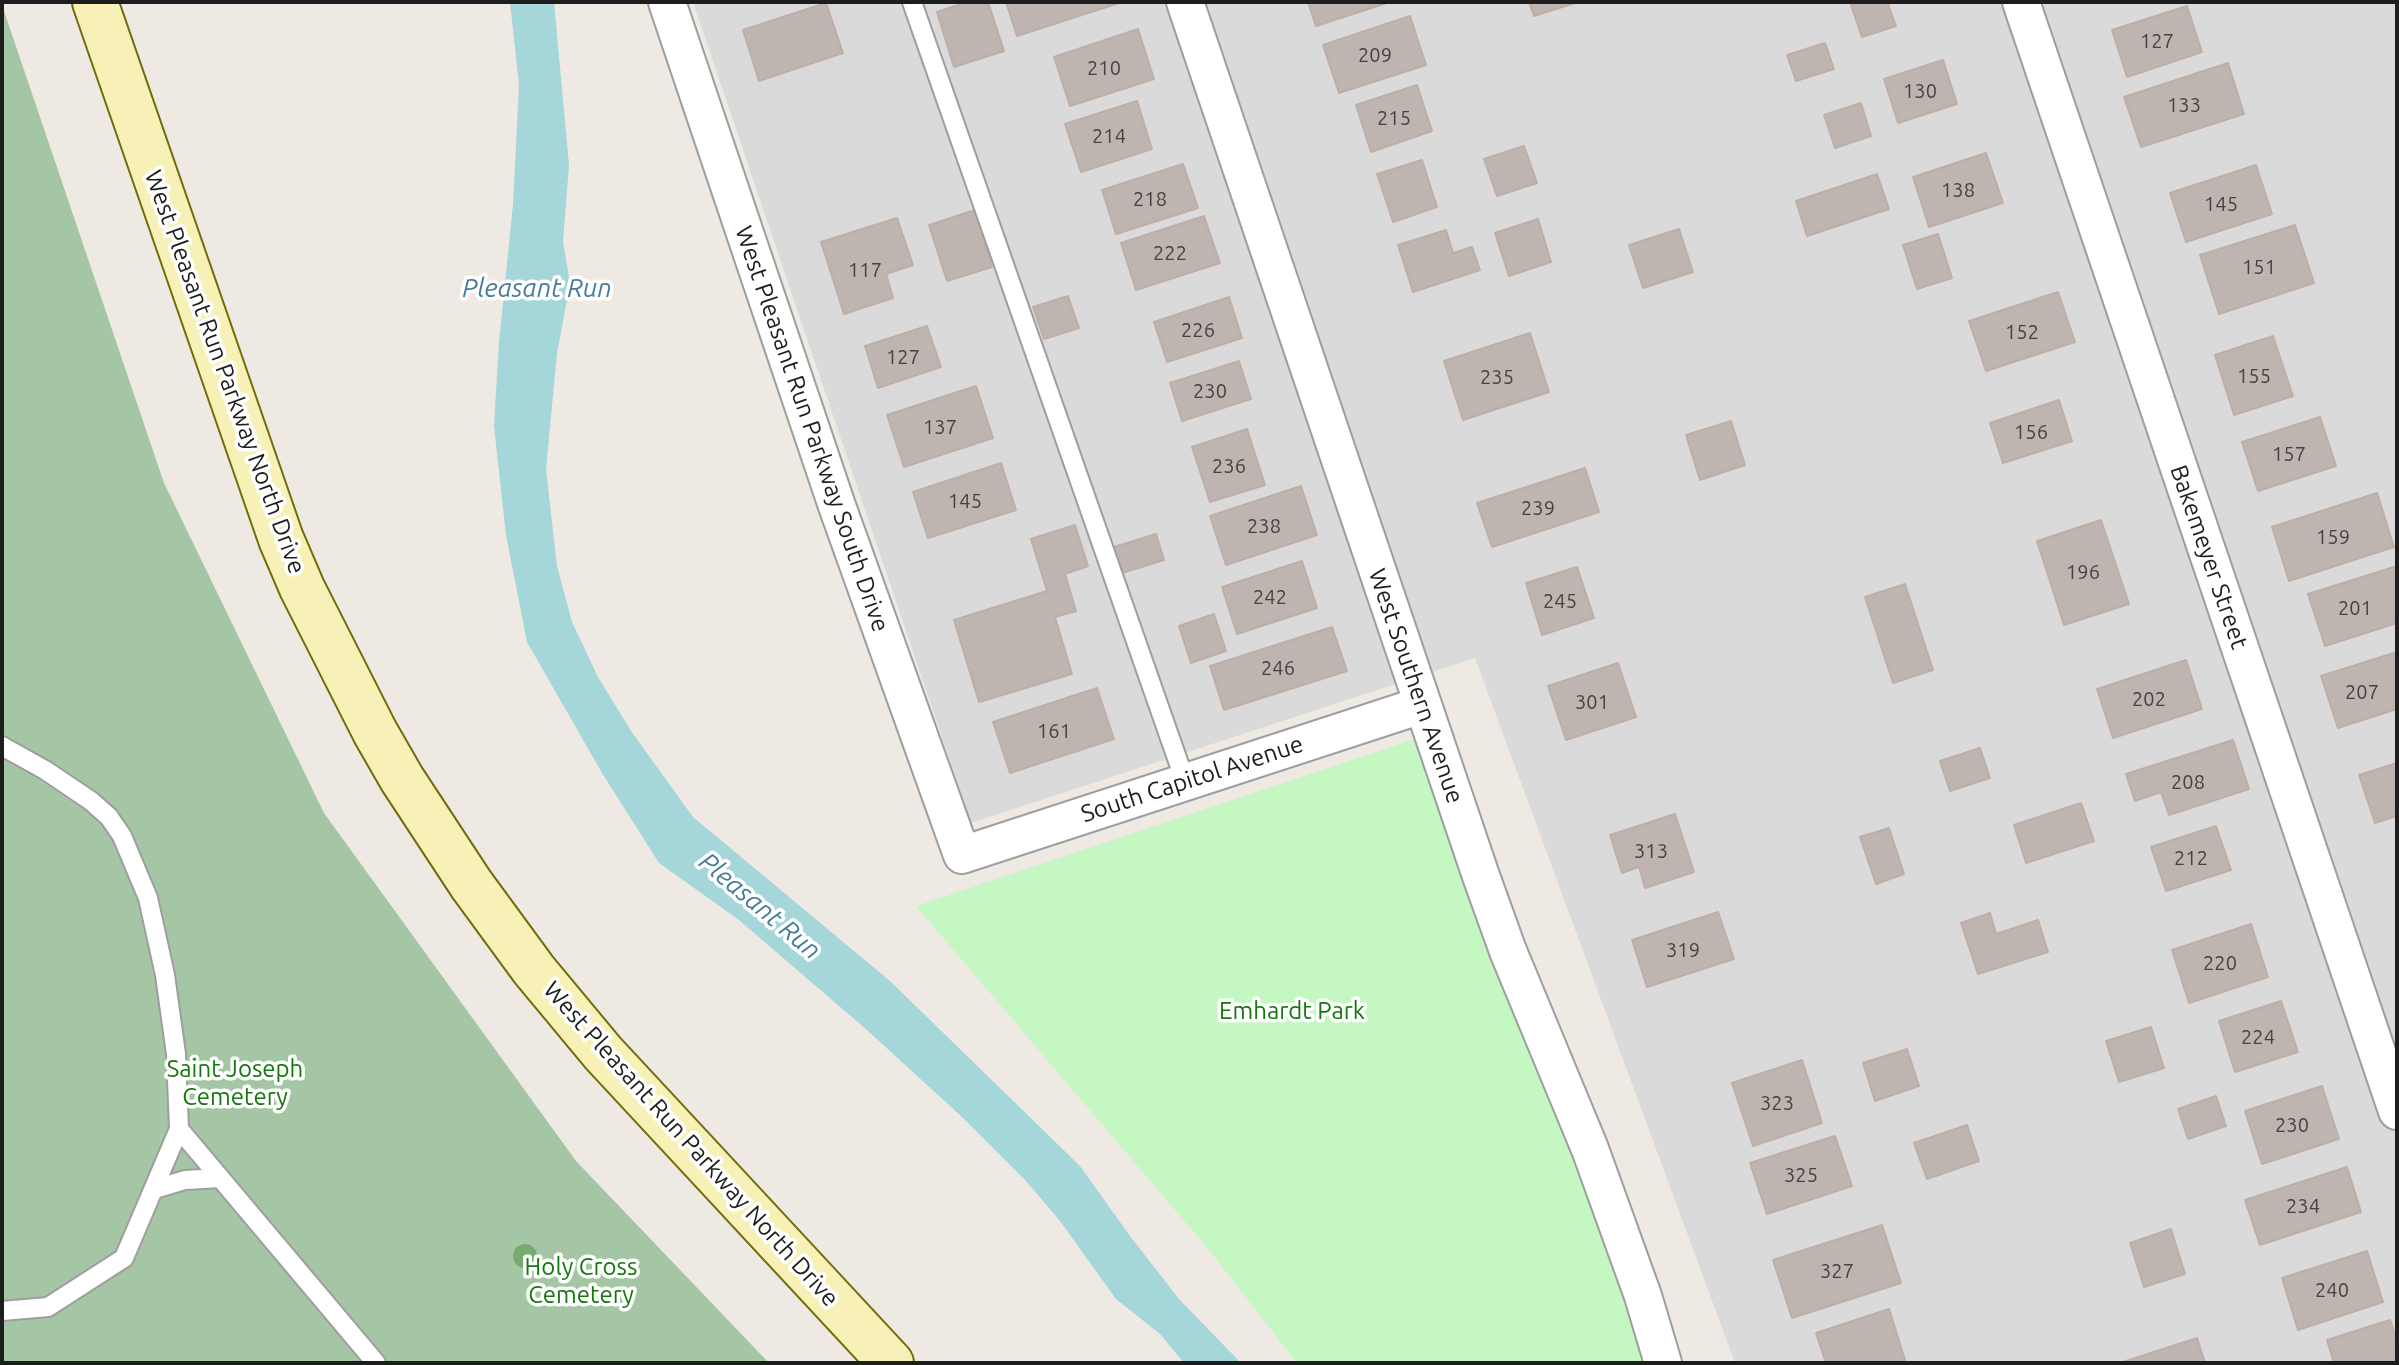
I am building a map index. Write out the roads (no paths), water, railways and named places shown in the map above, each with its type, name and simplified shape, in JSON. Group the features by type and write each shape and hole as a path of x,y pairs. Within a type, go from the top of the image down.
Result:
{"street":[{"name":"West Pleasant Run Parkway North Drive","path":"95,2 276,526 302,588 375,732 421,809 534,970 626,1080 891,1363"},
{"name":"West Pleasant Run Parkway South Drive","path":"667,2 837,506 962,855"},
{"name":"West Southern Avenue","path":"1185,2 1508,951 1590,1149 1643,1296 1663,1363"},
{"name":"Bakemeyer Street","path":"2021,2 2397,1111"},
{"name":"South Capitol Avenue","path":"962,855 1422,705"}],"lane":[{"path":"912,2 1185,781"},
{"path":"2,746 91,801 109,817 122,836 148,898 165,975 176,1054 179,1129 124,1258 48,1307 2,1311"},
{"path":"179,1129 376,1363"},
{"path":"155,1189 185,1180 220,1178"}],"water":[{"name":"Pleasant Run","path":"510,2 554,2 569,165 563,241 570,284 557,353 546,469 557,566 572,622 598,677 631,731 693,817 890,981 1080,1166 1179,1299 1241,1363 1184,1363 1160,1334 1116,1299 1060,1221 1026,1181 962,1117 739,920 659,863 602,773 527,642 506,535 494,426 513,204 519,85"}],"park label":[{"name":"Emhardt Park","path":"1292,1011"},
{"name":"Saint Joseph Cemetery","path":"235,1083"},
{"name":"Holy Cross Cemetery","path":"581,1281"}]}
